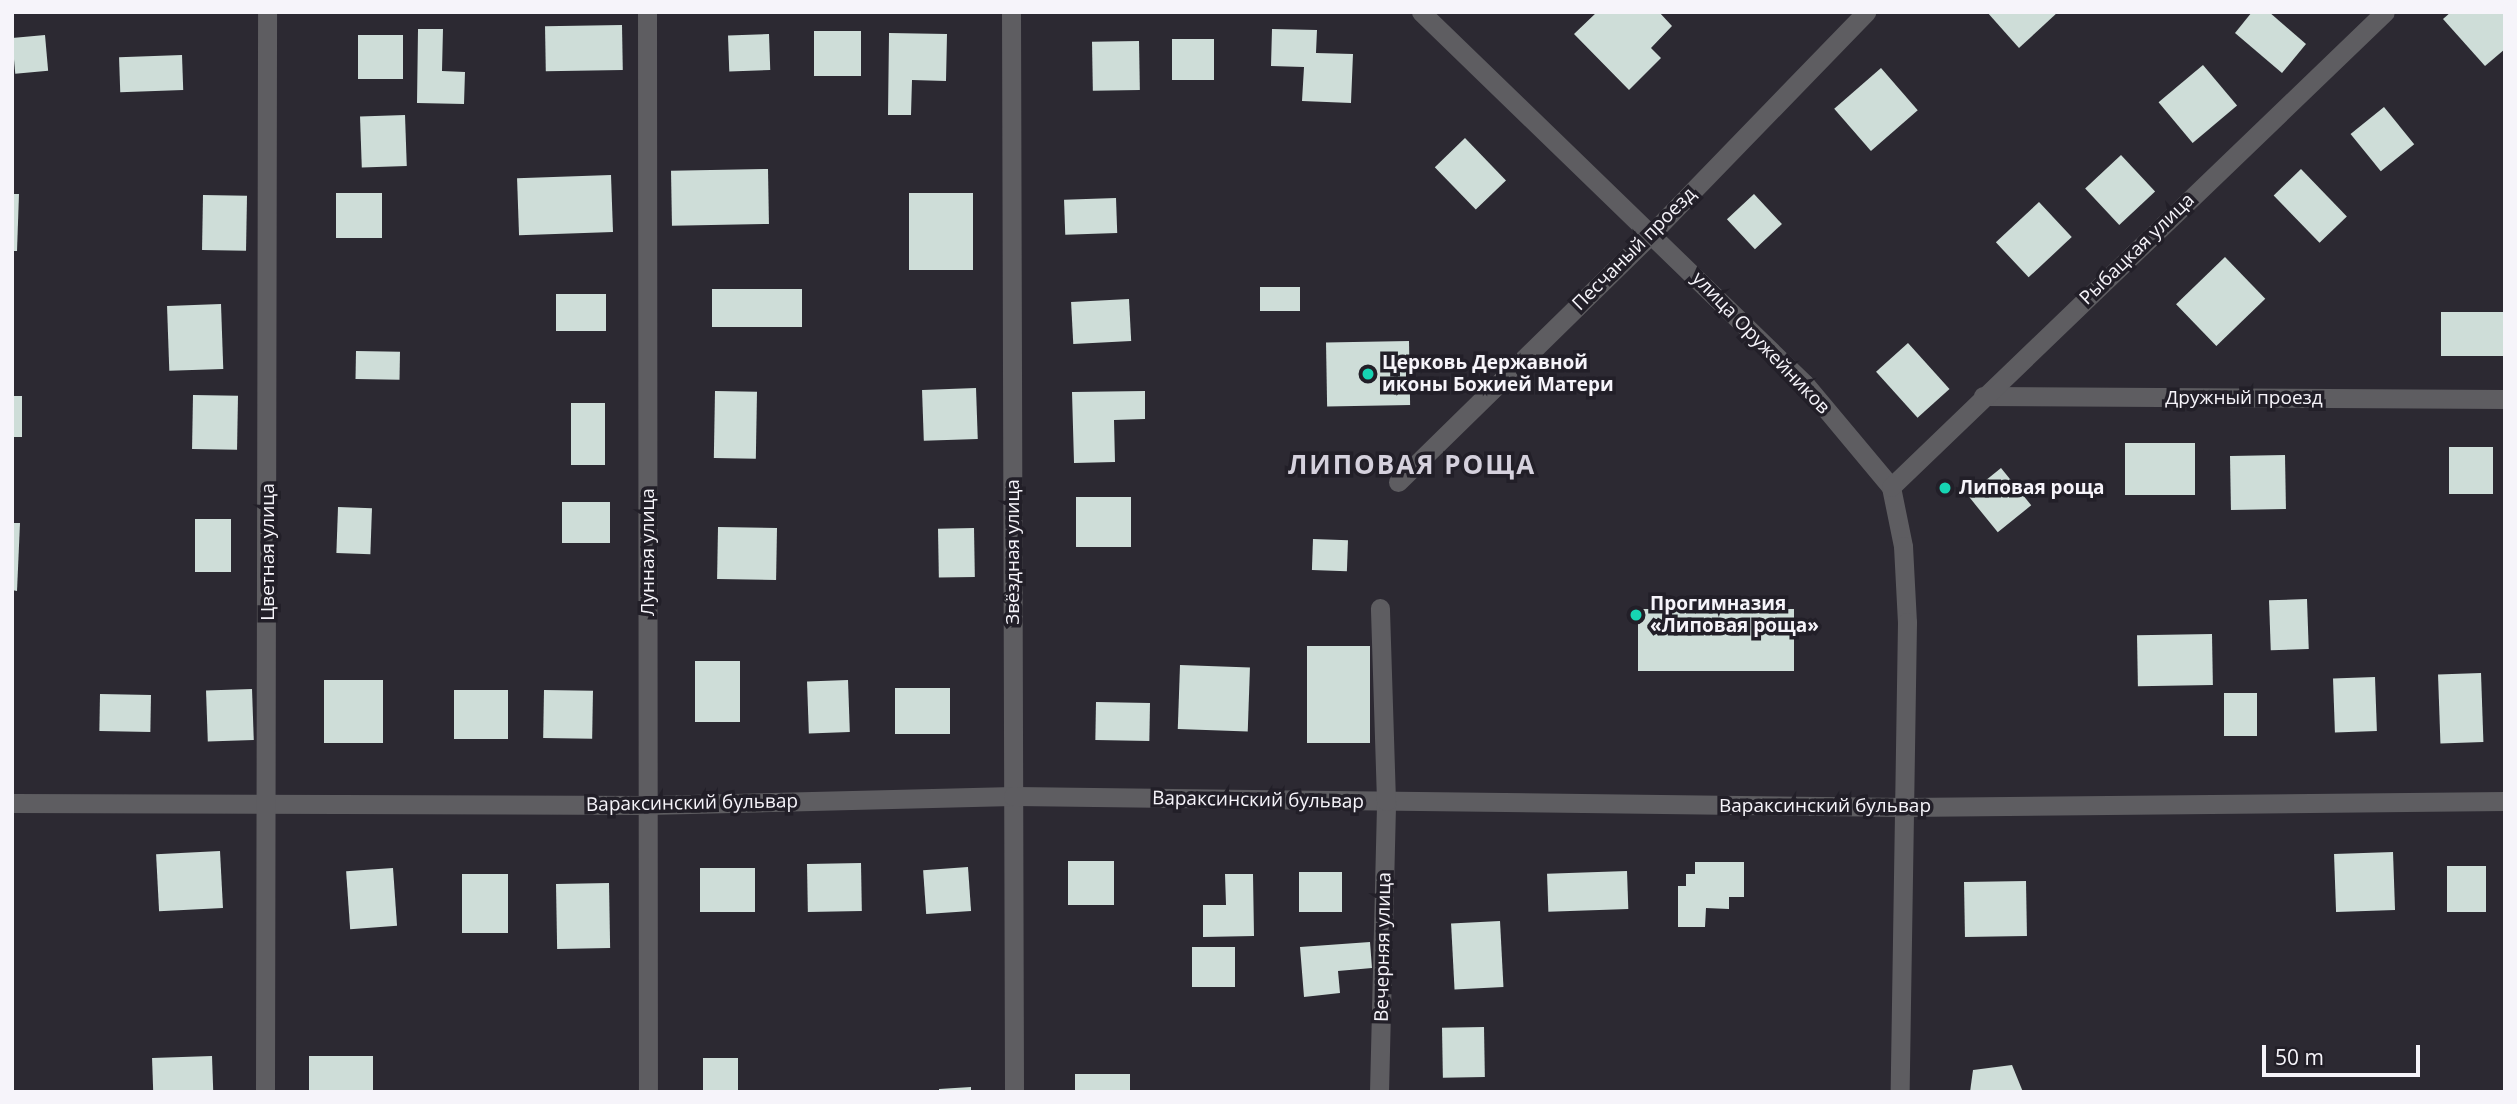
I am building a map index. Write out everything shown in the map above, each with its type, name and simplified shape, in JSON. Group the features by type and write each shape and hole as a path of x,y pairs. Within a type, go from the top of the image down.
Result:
{"street":[{"name":"Цветная улица","path":"265,1092 268,802 267,12"},
{"name":"Лунная улица","path":"647,12 648,1092"},
{"name":"Звёздная улица","path":"1011,12 1014,1092"},
{"name":"улица Оружейников","path":"1422,12 1805,384 1891,486 1903,546 1907,622 1900,1092"},
{"name":"Песчаный проезд","path":"1398,482 1652,233 1866,12"},
{"name":"Рыбацкая улица","path":"1891,486 2385,12"},
{"name":"Дружный проезд","path":"1983,397 2505,399"},
{"path":"1380,608 1386,802"},
{"name":"Вараксинский бульвар","path":"12,803 648,805 1013,796 1905,807 2505,801"},
{"name":"Вечерняя улица","path":"1379,1092 1386,802"}],"building":[{"path":"1597,12 1659,12 1672,26 1651,48 1661,58 1629,90 1574,34"},
{"path":"1987,12 2058,12 2019,48"},
{"path":"2252,12 2269,12 2306,44 2282,73 2235,33"},
{"path":"2451,12 2505,12 2505,49 2485,66 2443,19"},
{"path":"622,25 623,70 546,71 545,26"},
{"path":"418,29 443,29 442,71 465,72 464,104 417,103"},
{"path":"1272,29 1317,30 1316,53 1353,54 1351,103 1302,101 1304,67 1271,66"},
{"path":"814,31 861,31 861,76 814,76"},
{"path":"889,33 947,34 946,81 912,80 911,115 888,115"},
{"path":"769,34 770,70 729,71 728,35"},
{"path":"45,35 48,71 15,74 12,38"},
{"path":"358,35 403,35 403,79 358,79"},
{"path":"1172,39 1214,39 1214,80 1172,80"},
{"path":"1139,41 1140,90 1093,91 1092,42"},
{"path":"182,55 183,90 120,92 119,57"},
{"path":"2203,65 2237,106 2193,143 2159,102"},
{"path":"1881,68 1918,110 1871,151 1834,109"},
{"path":"2384,107 2414,144 2381,171 2351,134"},
{"path":"405,115 407,166 362,168 360,117"},
{"path":"1465,138 1506,180 1476,210 1435,167"},
{"path":"2121,155 2155,192 2119,225 2085,188"},
{"path":"768,169 769,224 672,226 671,171"},
{"path":"2301,169 2347,216 2320,243 2274,195"},
{"path":"611,175 613,232 519,235 517,178"},
{"path":"336,193 382,193 382,238 336,238"},
{"path":"909,193 973,193 973,270 909,270"},
{"path":"12,194 19,194 17,251 12,251"},
{"path":"1754,194 1782,224 1755,249 1727,219"},
{"path":"203,195 247,196 246,251 202,250"},
{"path":"1116,198 1117,233 1065,235 1064,200"},
{"path":"2039,202 2072,237 2029,277 1996,242"},
{"path":"2225,257 2265,299 2216,346 2176,304"},
{"path":"1260,287 1300,287 1300,311 1260,311"},
{"path":"712,289 802,289 802,327 712,327"},
{"path":"556,294 606,294 606,331 556,331"},
{"path":"1129,299 1131,341 1073,344 1071,302"},
{"path":"221,304 223,369 169,371 167,306"},
{"path":"2441,312 2505,312 2505,356 2441,356"},
{"name":"Церковь Державной иконы Божией Матери","path":"1409,341 1410,405 1327,406 1326,342"},
{"path":"1908,343 1949,389 1918,418 1876,372"},
{"path":"356,351 400,352 400,380 356,379"},
{"path":"976,388 978,439 924,441 922,390"},
{"path":"715,391 757,392 756,459 714,458"},
{"path":"1145,391 1145,419 1114,420 1115,462 1074,463 1072,392"},
{"path":"193,395 238,396 237,450 192,449"},
{"path":"12,396 22,396 22,437 12,437"},
{"path":"571,403 605,403 605,465 571,465"},
{"path":"2125,443 2195,443 2195,495 2125,495"},
{"path":"2449,447 2493,447 2493,494 2449,494"},
{"path":"2285,455 2286,509 2231,510 2230,456"},
{"path":"2001,468 2031,505 1998,532 1968,495"},
{"path":"1076,497 1131,497 1131,547 1076,547"},
{"path":"562,502 610,502 610,543 562,543"},
{"path":"338,507 372,508 370,554 336,553"},
{"path":"195,519 231,519 231,572 195,572"},
{"path":"12,523 20,523 17,591 12,590"},
{"path":"718,527 777,528 776,580 717,579"},
{"path":"974,528 975,577 939,578 938,529"},
{"path":"1313,539 1348,540 1347,571 1312,570"},
{"path":"2307,599 2309,649 2271,650 2269,600"},
{"path":"1638,609 1794,609 1794,671 1638,671"},
{"path":"2212,634 2213,685 2138,686 2137,635"},
{"path":"1307,646 1370,646 1370,743 1307,743"},
{"path":"695,661 740,661 740,722 695,722"},
{"path":"1180,665 1250,667 1248,731 1178,729"},
{"path":"2481,673 2483,742 2440,743 2438,675"},
{"path":"2375,677 2377,731 2335,732 2333,678"},
{"path":"324,680 383,680 383,743 324,743"},
{"path":"848,680 850,732 809,733 807,681"},
{"path":"895,688 950,688 950,734 895,734"},
{"path":"252,689 254,740 208,742 206,691"},
{"path":"454,690 508,690 508,739 454,739"},
{"path":"544,690 593,691 592,739 543,738"},
{"path":"2224,693 2257,693 2257,736 2224,736"},
{"path":"100,694 151,695 150,732 99,731"},
{"path":"1096,702 1150,703 1149,741 1095,740"},
{"path":"220,851 223,908 159,911 156,854"},
{"path":"2393,852 2395,910 2336,912 2334,854"},
{"path":"1068,861 1114,861 1114,905 1068,905"},
{"path":"1695,862 1744,862 1744,897 1729,897 1729,909 1706,908 1705,927 1678,927 1678,886 1686,886 1686,874 1695,874"},
{"path":"861,863 862,911 808,912 807,864"},
{"path":"2447,866 2486,866 2486,912 2447,912"},
{"path":"968,867 971,911 926,914 923,870"},
{"path":"393,868 397,926 350,929 346,871"},
{"path":"700,868 755,868 755,912 700,912"},
{"path":"1627,871 1628,909 1548,912 1547,874"},
{"path":"1299,872 1342,872 1342,912 1299,912"},
{"path":"462,874 508,874 508,933 462,933"},
{"path":"1225,874 1253,874 1254,936 1203,937 1203,905 1226,905"},
{"path":"2026,881 2027,936 1965,937 1964,882"},
{"path":"609,883 610,948 557,949 556,884"},
{"path":"1500,921 1503,987 1455,989 1451,924"},
{"path":"1370,942 1372,968 1338,971 1340,993 1304,997 1300,947"},
{"path":"1192,947 1235,947 1235,987 1192,987"},
{"path":"1484,1027 1485,1077 1443,1078 1442,1028"},
{"path":"212,1056 213,1092 153,1092 152,1058"},
{"path":"309,1056 373,1056 373,1092 309,1092"},
{"path":"703,1058 738,1058 738,1092 703,1092"},
{"path":"2012,1065 2023,1092 1970,1092 1973,1070"},
{"path":"1075,1074 1130,1074 1130,1092 1075,1092"},
{"path":"971,1087 971,1092 939,1092 939,1089"}],"place":[{"name":"Церковь Державной иконы Божией Матери","path":"1368,374"},
{"name":"Липовая роща","path":"1945,488"},
{"name":"Прогимназия «Липовая роща»","path":"1636,615"}],"district":[{"name":"ЛИПОВАЯ РОЩА","path":"1412,465"}]}
